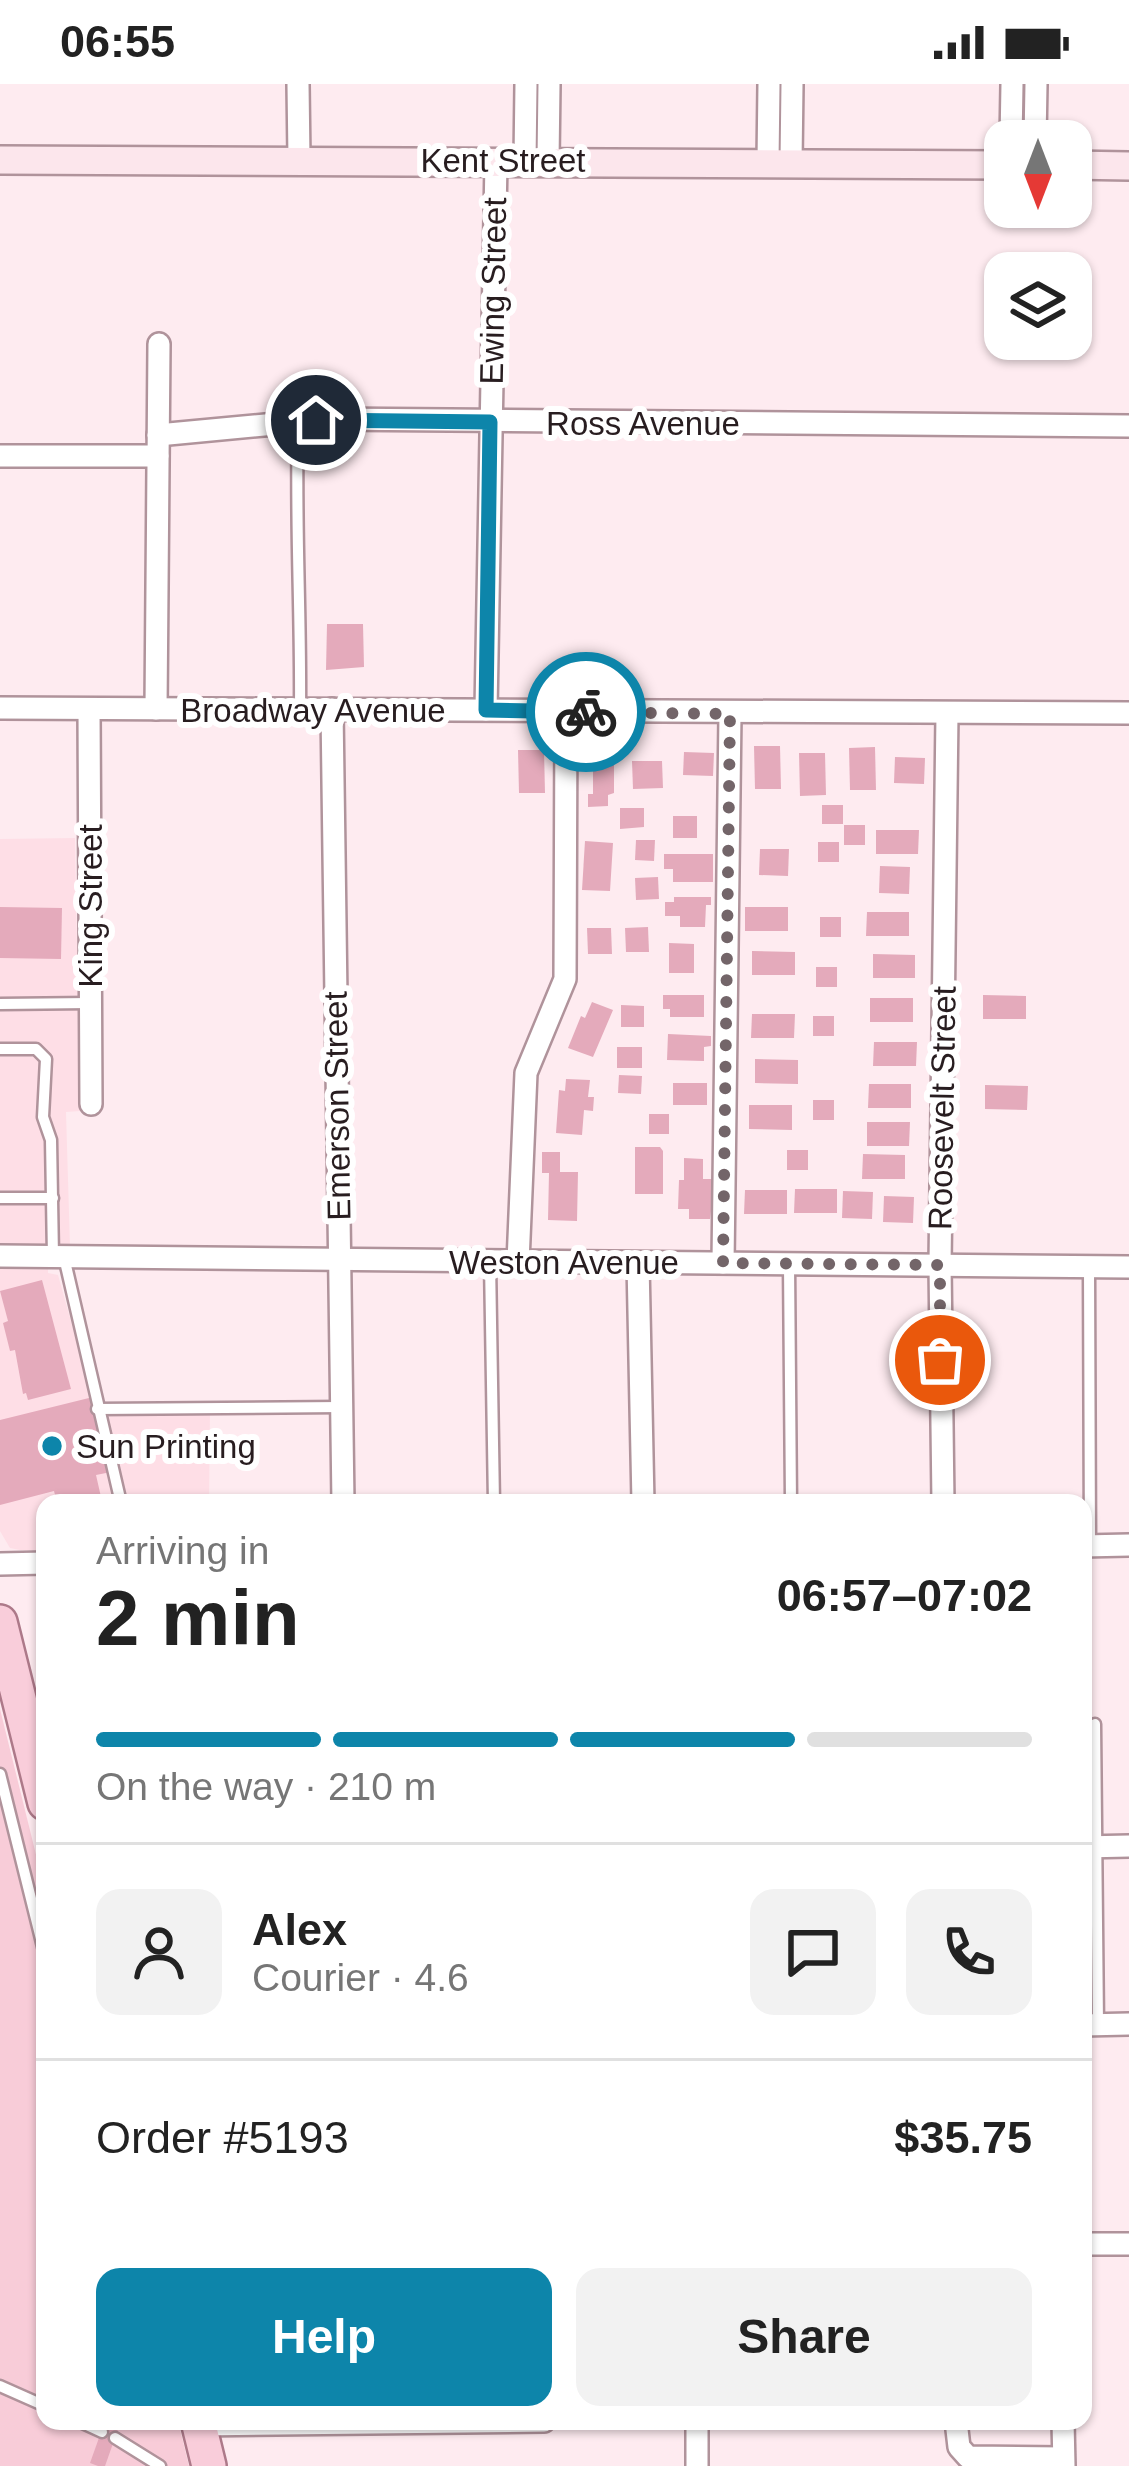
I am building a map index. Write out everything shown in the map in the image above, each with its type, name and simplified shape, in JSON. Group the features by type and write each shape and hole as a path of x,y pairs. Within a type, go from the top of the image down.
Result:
{"main road":[{"path":"0,1622 36,1767"},
{"path":"201,2430 209,2466"}],"street":[{"path":"298,84 299,159"},
{"path":"526,84 537,160"},
{"path":"537,160 549,84"},
{"path":"769,84 780,162"},
{"path":"780,162 792,84"},
{"path":"1011,120 1012,84"},
{"path":"1035,120 1036,84"},
{"name":"Kent Street","path":"0,160 984,165"},
{"name":"Ewing Street","path":"486,710 496,160"},
{"path":"1092,166 1129,166"},
{"path":"156,709 159,344"},
{"name":"Ross Avenue","path":"0,456 158,446 298,422 1129,426"},
{"name":"Broadway Avenue","path":"0,708 1129,713"},
{"name":"King Street","path":"89,709 91,1104"},
{"name":"Emerson Street","path":"332,710 343,1494"},
{"path":"518,1262 526,1073 565,979 566,711"},
{"path":"723,1263 730,714"},
{"name":"Roosevelt Street","path":"943,1494 940,1265 947,714"},
{"name":"Weston Avenue","path":"0,1256 1129,1267"},
{"path":"638,1263 643,1494"},
{"path":"1092,1546 1129,1545"},
{"path":"0,1564 36,1562"},
{"path":"1092,1847 1129,1846"},
{"path":"1092,2025 1129,2024"},
{"path":"1092,2244 1129,2244"},
{"path":"697,2430 697,2466"},
{"path":"957,2430 959,2447 968,2457 1064,2462 1063,2430"}],"lane":[{"path":"298,422 295,537 300,710"},
{"path":"0,1004 90,1003"},
{"path":"0,1049 36,1049 46,1059 43,1117 51,1141 59,1257 119,1494"},
{"path":"0,1198 53,1198"},
{"path":"490,1262 494,1494"},
{"path":"789,1264 790,1494"},
{"path":"1087,1494 1089,1266"},
{"path":"97,1408 341,1407"},
{"path":"1092,1798 1095,1724"},
{"path":"0,1774 36,1919"},
{"path":"0,2386 36,2402"},
{"path":"98,2430 102,2432"},
{"path":"115,2438 160,2466"}],"shaded area":[{"path":"75,838 80,1111 66,1112 70,1247 48,1247 48,1273 58,1275 96,1410 210,1411 209,1494 36,1494 36,1551 10,1548 0,1531 0,839"},
{"path":"0,1709 36,1855 36,2430 180,2430 189,2466 0,2466"}],"building":[{"path":"327,624 363,624 364,667 326,670"},
{"path":"754,746 780,746 781,789 755,789"},
{"path":"875,747 876,790 850,790 849,748"},
{"path":"518,750 544,750 545,793 519,793"},
{"path":"684,752 714,753 713,776 683,775"},
{"path":"799,753 825,753 826,795 800,796"},
{"path":"895,757 925,758 924,784 894,783"},
{"path":"593,760 614,760 614,793 608,795 608,806 588,807"},
{"path":"632,761 662,761 663,788 633,789"},
{"path":"822,805 843,805 843,824 822,824"},
{"path":"620,808 644,808 644,827 620,829"},
{"path":"673,816 697,816 697,838 673,838"},
{"path":"844,825 865,825 865,845 844,845"},
{"path":"876,830 919,830 918,854 876,854"},
{"path":"636,840 655,840 654,861 635,860"},
{"path":"585,841 613,843 610,891 582,890"},
{"path":"818,842 839,842 839,862 818,862"},
{"path":"760,849 789,849 788,876 759,875"},
{"path":"664,854 713,854 713,882 673,882 673,869 664,869"},
{"path":"880,866 910,867 909,894 879,893"},
{"path":"658,877 659,899 636,900 635,878"},
{"path":"674,897 711,897 705,927 680,927 680,916 665,916 665,902 674,902"},
{"path":"0,907 62,908 61,959 0,958"},
{"path":"745,907 788,907 788,931 745,931"},
{"path":"867,912 909,912 909,936 866,936"},
{"path":"820,917 841,917 841,937 820,937"},
{"path":"648,927 649,952 626,952 625,928"},
{"path":"587,928 611,928 612,954 588,954"},
{"path":"669,943 694,944 694,973 669,973"},
{"path":"752,951 795,952 795,975 752,975"},
{"path":"873,954 915,955 915,978 873,978"},
{"path":"816,967 837,967 837,987 816,987"},
{"path":"663,995 704,995 704,1017 670,1017 670,1009 663,1009"},
{"path":"983,995 1026,996 1026,1019 983,1019"},
{"path":"870,998 913,998 913,1022 870,1022"},
{"path":"592,1002 613,1010 593,1057 568,1048"},
{"path":"621,1005 644,1006 644,1027 621,1027"},
{"path":"752,1014 795,1014 794,1038 751,1038"},
{"path":"813,1016 834,1016 834,1036 813,1036"},
{"path":"668,1034 711,1036 711,1046 704,1047 704,1061 667,1060"},
{"path":"874,1042 917,1042 916,1066 873,1066"},
{"path":"617,1047 642,1047 642,1068 617,1068"},
{"path":"755,1059 798,1060 798,1084 755,1083"},
{"path":"619,1075 642,1076 641,1094 618,1093"},
{"path":"566,1079 590,1080 588,1097 594,1097 593,1111 584,1110 582,1135 556,1133 559,1090 565,1091"},
{"path":"673,1083 707,1083 707,1105 673,1105"},
{"path":"869,1084 911,1084 911,1108 868,1108"},
{"path":"985,1085 1028,1086 1027,1110 985,1109"},
{"path":"813,1100 834,1100 834,1120 813,1120"},
{"path":"749,1105 792,1105 792,1130 749,1129"},
{"path":"649,1114 669,1114 669,1134 649,1134"},
{"path":"867,1122 910,1122 909,1146 867,1146"},
{"path":"635,1147 663,1151 663,1194 635,1194"},
{"path":"787,1150 808,1150 808,1170 787,1170"},
{"path":"542,1152 560,1152 560,1172 578,1172 577,1221 548,1220 549,1173 542,1173"},
{"path":"863,1154 905,1155 905,1179 862,1179"},
{"path":"684,1158 703,1159 703,1179 715,1179 710,1219 689,1219 689,1209 678,1209"},
{"path":"795,1189 837,1189 837,1213 794,1213"},
{"path":"745,1190 787,1190 787,1214 744,1214"},
{"path":"843,1191 873,1192 872,1219 842,1218"},
{"path":"884,1196 914,1197 913,1223 883,1222"},
{"path":"42,1280 71,1389 28,1400 15,1350 10,1351 0,1291"},
{"name":"Sun Printing","path":"93,1397 111,1472 96,1475 100,1494 54,1491 0,1505 0,1420"},
{"path":"102,2430 118,2430 105,2466 90,2463"}],"way so far":[{"path":"586,712 730,714 723,1263 940,1265 940,1360"}],"place":[{"name":"Sun Printing","path":"52,1446"}],"route":[{"path":"316,420 490,422 486,710 586,712"}]}
